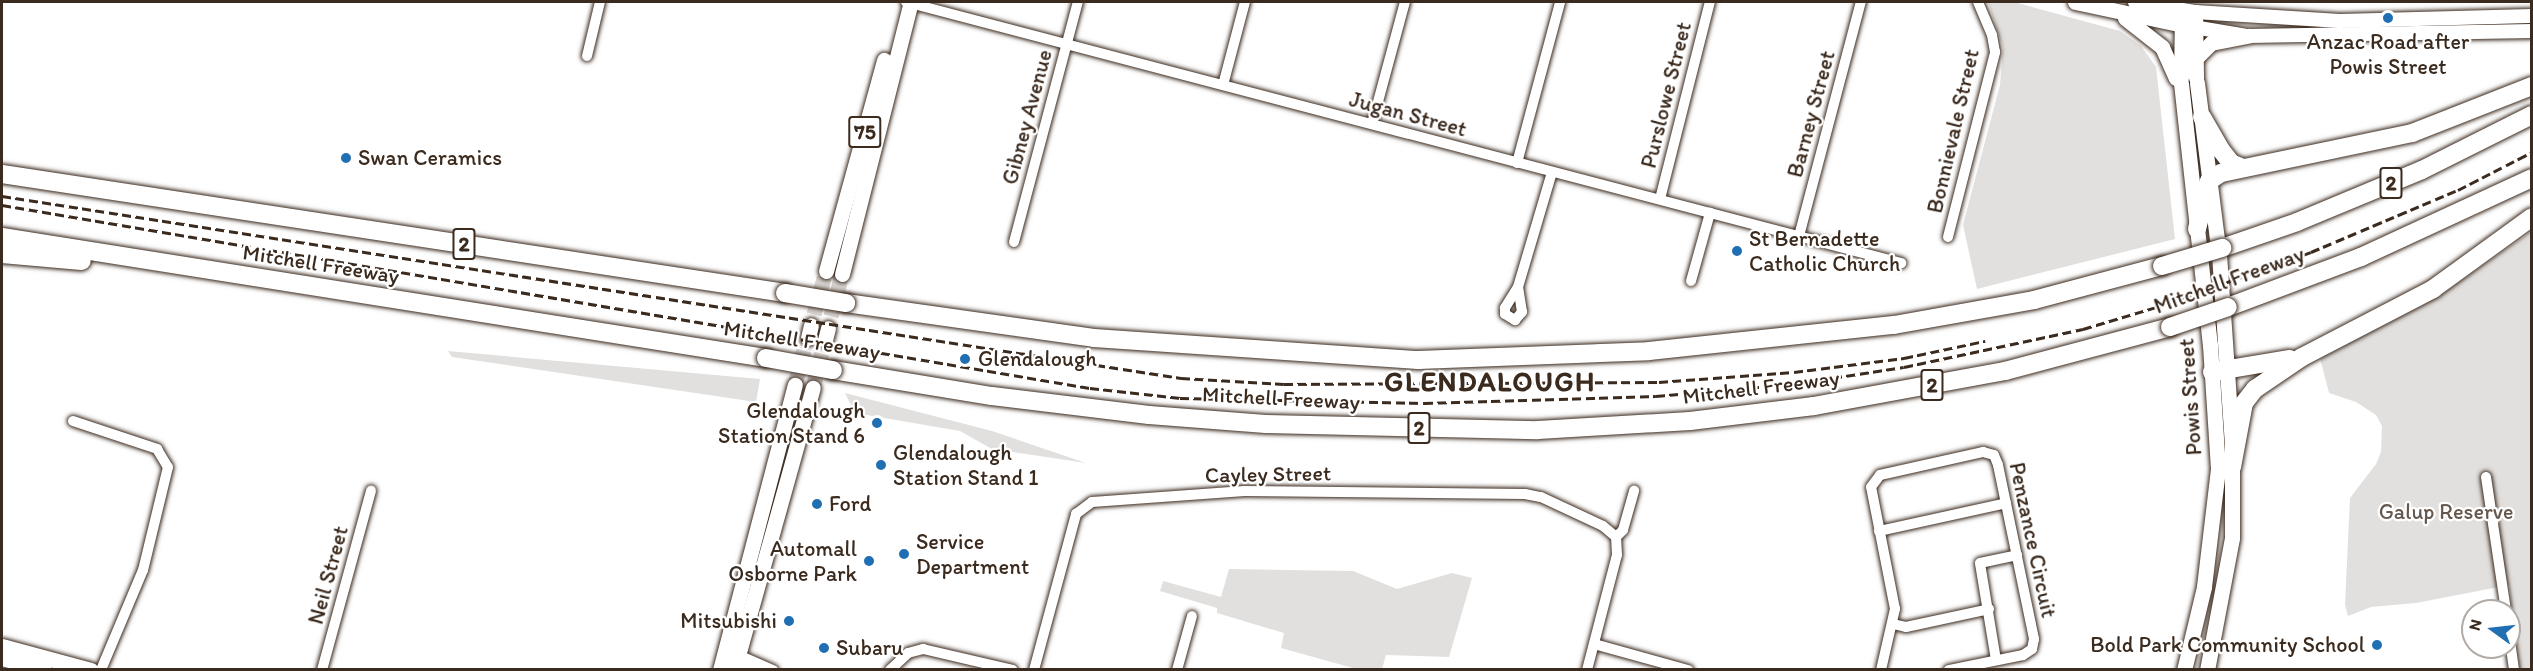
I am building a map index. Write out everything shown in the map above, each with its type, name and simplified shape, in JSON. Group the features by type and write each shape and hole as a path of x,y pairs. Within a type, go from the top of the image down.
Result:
{"highway":[{"path":"2197,229 2210,181 2221,173 2412,134 2532,86"},
{"name":"Mitchell Freeway","path":"2,174 869,306 1180,347 1418,360 1649,351 1894,325 2034,300 2162,266 2247,240 2422,170 2532,115"},
{"path":"2202,117 2231,163 2242,168"},
{"name":"Mitchell Freeway","path":"2,237 1037,402 1149,415 1266,424 1538,430 1680,422 1814,406 2005,371 2170,327 2254,298 2361,257 2532,178"},
{"path":"2232,467 2244,403 2255,389 2302,357 2412,302 2532,217"},
{"path":"2,254 225,273"},
{"path":"2220,372 2302,357"}],"main road":[{"name":"75","path":"826,271 907,2"},
{"name":"75","path":"842,274 907,2"},
{"path":"2075,2 2107,9 2188,19 2340,21 2532,16"},
{"path":"2135,2 2248,36"},
{"path":"2107,9 2152,36 2184,80"},
{"name":"Powis Street","path":"2184,80 2195,59 2188,19"},
{"name":"Powis Street","path":"2188,19 2182,99 2197,229 2220,372 2232,467 2232,538 2207,669"},
{"path":"2195,59 2211,43 2248,36 2532,31"},
{"name":"Powis Street","path":"2184,80 2202,117 2210,181 2220,372 2218,469 2204,588 2184,669"},
{"path":"729,662 795,385"},
{"path":"729,662 813,388"},
{"path":"2,646 91,669"},
{"path":"2,658 44,669"}],"street":[{"path":"587,56 600,2"},
{"name":"Jugan Street","path":"907,2 1067,42 1901,263"},
{"path":"943,2 961,16"},
{"name":"Gibney Avenue","path":"1014,242 1078,2"},
{"path":"1223,85 1245,2"},
{"path":"1372,124 1405,2"},
{"path":"1517,163 1560,2"},
{"name":"Purslowe Street","path":"1660,199 1710,2"},
{"name":"Barney Street","path":"1799,236 1861,2"},
{"name":"Bonnievale Street","path":"1948,237 1995,52 1992,35 1978,2"},
{"path":"1518,288 1552,172"},
{"path":"1691,281 1710,213"},
{"path":"73,421 157,449 168,467 143,570 101,669"},
{"name":"Penzance Circuit","path":"1881,669 1895,609 1871,487 1880,475 1972,455 1994,455 2034,639 2032,649 2023,655 1999,663 1949,669"},
{"path":"2486,477 2504,599"},
{"path":"1587,669 1617,555 1616,537 1623,530 1634,490"},
{"name":"Neil Street","path":"322,669 371,491"},
{"name":"Cayley Street","path":"1034,669 1076,514 1092,502 1245,491 1526,494 1541,497 1603,526 1616,537"},
{"path":"1879,531 2006,503"},
{"path":"1999,663 1980,563 2017,555"},
{"path":"1893,624 1906,627 1989,609"},
{"path":"1178,669 1192,616"},
{"path":"1594,644 1688,669"},
{"path":"890,669 908,653 933,649 1013,669"},
{"path":"729,662 772,669"}],"green space":[{"path":"1988,2 2014,2 2120,31 2141,46 2156,67 2175,239 1977,289 1963,225 2000,85 2003,48"},
{"name":"Galup Reserve","path":"2531,232 2531,669 2520,669 2521,599 2511,599 2509,585 2416,603 2371,607 2348,616 2345,605 2350,498 2376,464 2381,452 2382,426 2376,415 2356,402 2329,393 2320,358 2433,300"},
{"path":"448,351 760,379 756,402 452,357"},
{"path":"845,393 992,431 1086,463 992,449 960,431 855,413"},
{"path":"1229,569 1353,571 1397,589 1452,573 1472,578 1449,657 1386,655 1382,669 1360,670 1281,648 1284,633 1217,613 1217,608 1160,591 1163,581 1221,597"}],"tunnel":[{"path":"814,314 826,271"},
{"path":"831,316 842,274"},
{"path":"795,385 804,350"},
{"path":"813,388 822,353"}],"railway":[{"path":"2,205 1090,388 1180,398 1424,403 1656,396 1793,384 1904,367 2083,329 2163,305 2311,252 2458,190 2532,152"},
{"path":"2,196 1181,378 1284,384 1659,382 1794,372 1904,358 1985,341"}],"place":[{"name":"Anzac Road after Powis Street","path":"2388,18"},
{"name":"Swan Ceramics","path":"346,158"},
{"name":"St Bernadette Catholic Church","path":"1737,251"},
{"name":"Glendalough","path":"965,359"},
{"name":"Glendalough Station Stand 6","path":"877,423"},
{"name":"Glendalough Station Stand 1","path":"881,465"},
{"name":"Ford","path":"817,504"},
{"name":"Service Department","path":"904,554"},
{"name":"Automall Osborne Park","path":"869,561"},
{"name":"Mitsubishi","path":"789,621"},
{"name":"Bold Park Community School","path":"2377,645"},
{"name":"Subaru","path":"824,648"}],"district":[{"name":"GLENDALOUGH","path":"1490,381"}]}
